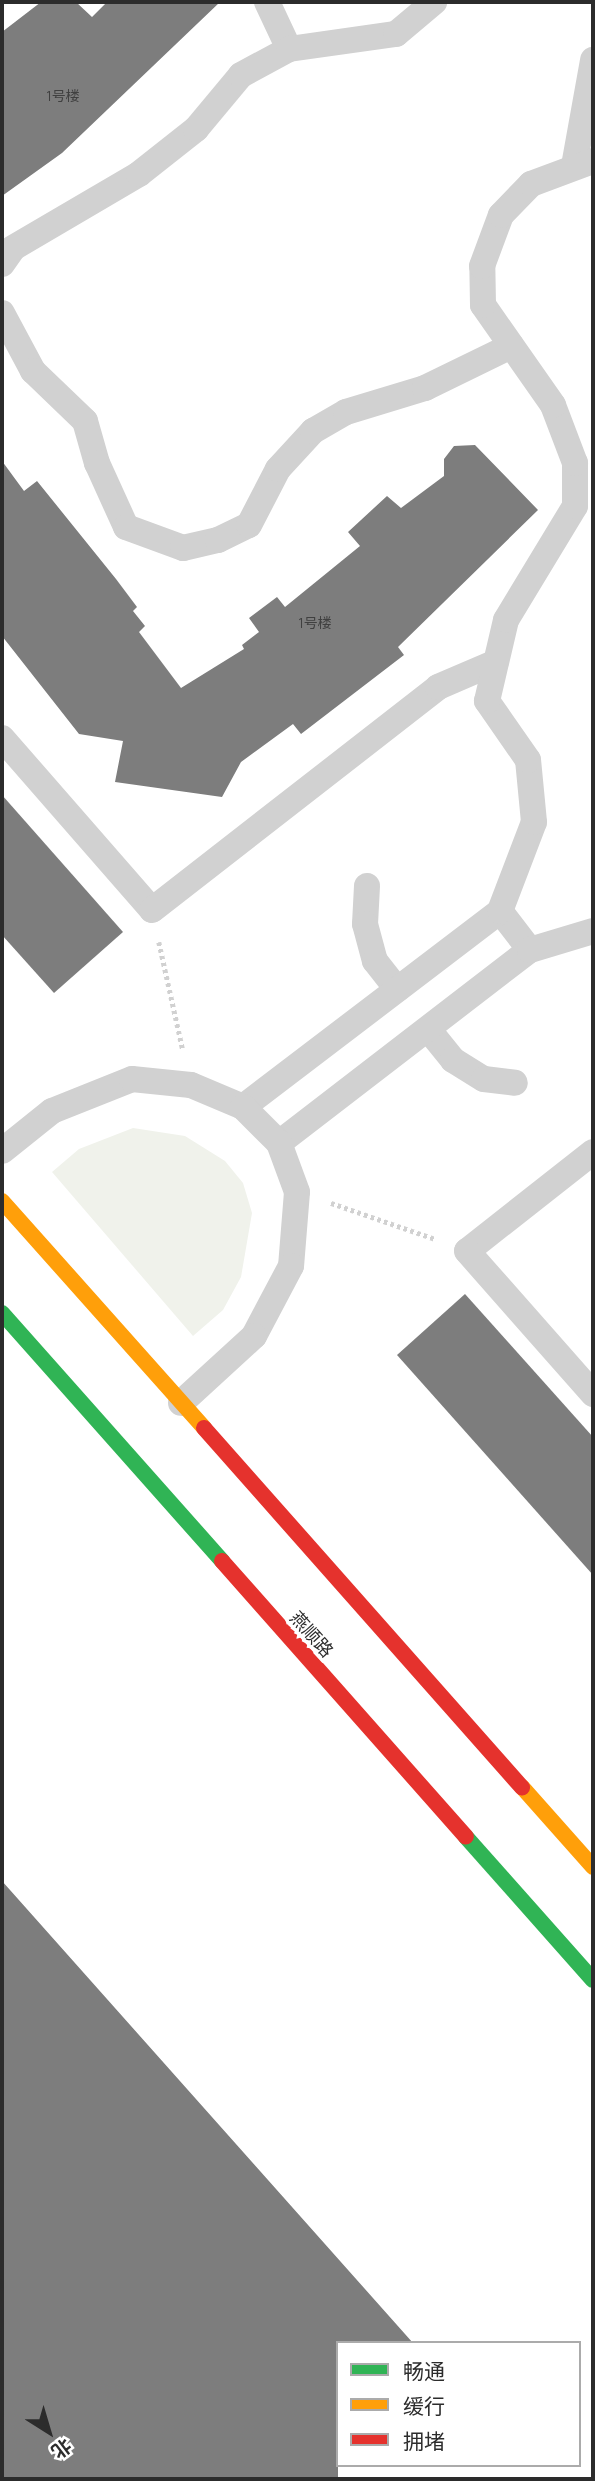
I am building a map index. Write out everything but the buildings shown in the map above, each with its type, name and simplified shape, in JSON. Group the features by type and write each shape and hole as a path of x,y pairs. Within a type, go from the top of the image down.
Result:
{"main road":[{"path":"2,1201 593,1867"},
{"name":"燕顺路","path":"2,1313 593,1980"}],"lane":[{"path":"267,2 289,49"},
{"path":"2,264 13,248 56,219 139,174 196,129 241,75 289,49 396,34 434,2"},
{"path":"243,1107 500,911 534,822 528,760 487,701 506,620 584,505 575,463 554,405 483,305 482,265 501,215 531,184 583,164 593,60"},
{"path":"2,313 33,371 72,403 85,421 96,463 126,527 183,548 218,540 249,525 278,470 313,432 345,412 425,388 511,346"},
{"path":"2,738 152,910 438,687 496,662"},
{"path":"367,886 365,924 375,961 397,989"},
{"path":"500,911 530,950"},
{"path":"279,1143 530,950 593,931"},
{"path":"429,1029 463,1066 484,1079 515,1083"},
{"path":"2,1151 52,1111 132,1079 191,1084 243,1107 279,1143 297,1192 292,1266 254,1336 181,1403"},
{"path":"593,1152 467,1251 593,1394"}],"path":[{"path":"152,910 191,1084"},
{"path":"297,1192 467,1251"}],"shaded area":[{"path":"133,1128 185,1136 225,1161 243,1183 252,1213 241,1277 223,1310 193,1336 52,1172 79,1149"}],"traffic: fast":[{"path":"2,1313 222,1561"},
{"path":"466,1837 593,1980"}],"traffic: slow":[{"path":"2,1201 204,1428"},
{"path":"522,1787 593,1867"}],"traffic: jam":[{"path":"204,1428 522,1787"},
{"path":"222,1561 466,1837"}]}
